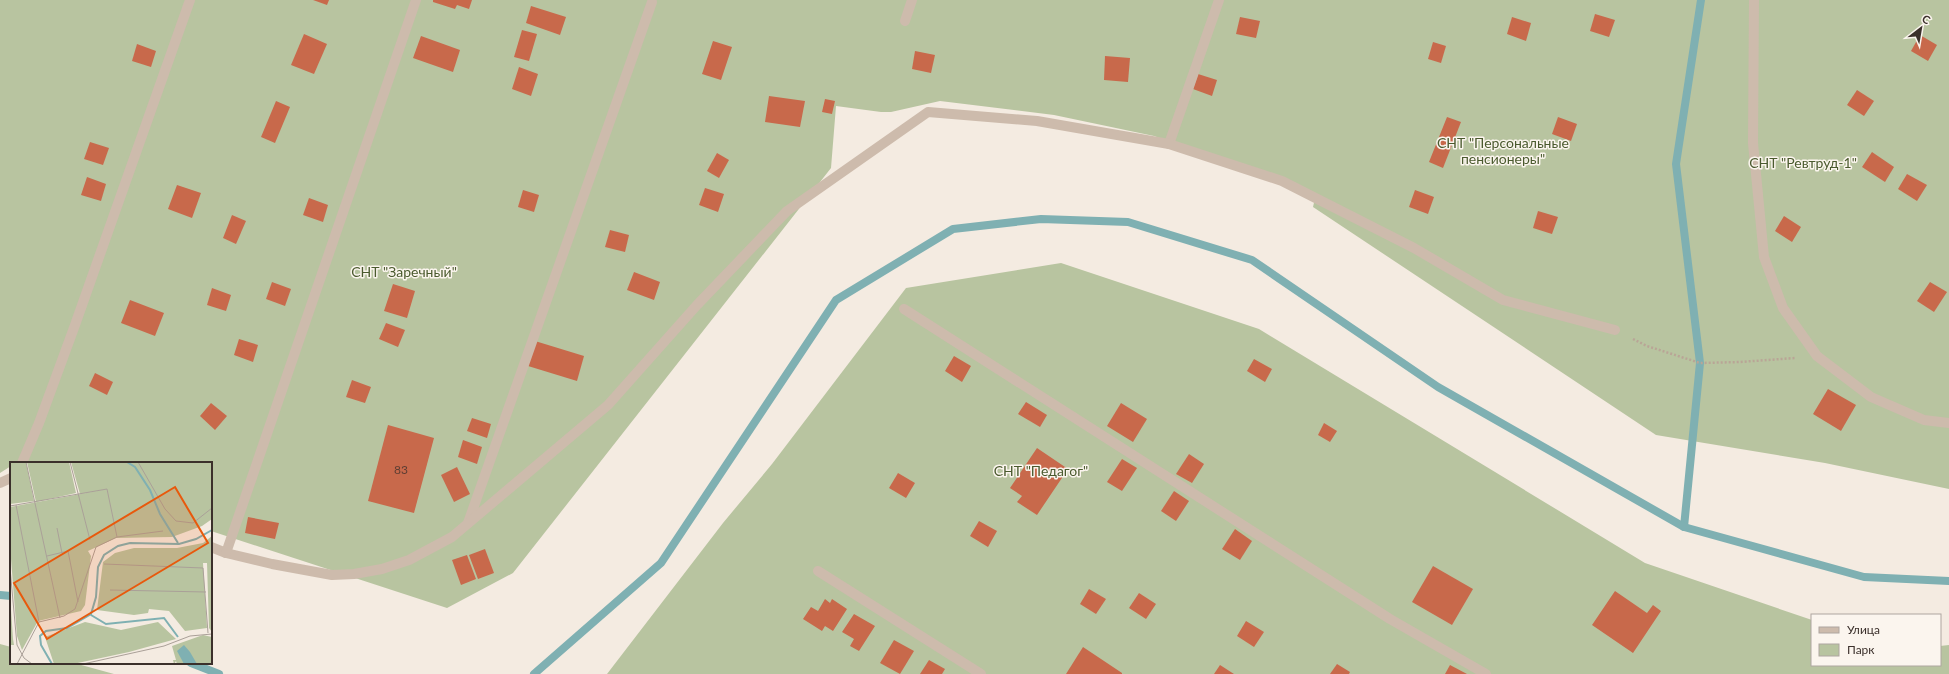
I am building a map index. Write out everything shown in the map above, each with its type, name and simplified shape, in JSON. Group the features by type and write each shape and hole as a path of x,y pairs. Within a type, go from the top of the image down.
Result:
{"street":[{"path":"22,462 37,429 75,325 190,0"},
{"path":"226,553 416,0"},
{"path":"905,21 912,0"},
{"path":"1169,144 1219,0"},
{"path":"1754,0 1753,143 1764,257 1783,308 1817,356 1871,397 1924,420 1949,423"},
{"path":"468,523 652,2"},
{"path":"212,547 226,553 332,575 354,574 382,569 409,560 452,537 608,405 696,305 787,211 928,112 1037,121 1169,144 1282,181 1414,248 1503,300 1615,330"},
{"path":"904,309 1390,619 1486,674"},
{"path":"0,484 10,479"},
{"path":"818,571 981,674"}],"path":[{"path":"1615,330 1648,346 1700,363 1747,362 1817,356"}],"green space":[{"path":"0,0 1949,0 1949,489 1825,463 1656,435 1313,207 1316,194 1154,136 1054,115 940,101 891,112 836,106 831,168 513,573 447,608 212,531 212,462 10,462 10,467 0,473"},
{"name":"СНТ \"Педагог\"","path":"1061,263 1259,329 1645,563 1811,620 1811,666 1941,666 1941,646 1949,645 1949,674 607,674 723,523 772,464 906,288"},
{"path":"0,644 10,647 10,664 78,664 114,674 0,674"}],"building":[{"path":"313,0 329,0 327,5"},
{"path":"433,0 472,0 469,9 457,5 455,9 433,2"},
{"path":"531,6 566,17 560,35 526,23"},
{"path":"1595,14 1615,20 1609,37 1590,31"},
{"path":"1240,17 1260,21 1256,38 1236,34"},
{"path":"1512,17 1531,23 1526,41 1507,34"},
{"path":"522,30 537,34 529,61 514,57"},
{"path":"304,34 327,44 314,74 291,65"},
{"path":"1920,35 1937,45 1928,61 1911,51"},
{"path":"421,36 460,50 453,72 413,58"},
{"path":"713,41 732,47 721,80 702,74"},
{"path":"1433,42 1446,46 1441,63 1428,59"},
{"path":"137,44 156,51 151,67 132,61"},
{"path":"915,51 935,55 931,73 912,69"},
{"path":"1105,56 1130,58 1128,82 1104,80"},
{"path":"519,67 538,74 531,96 512,89"},
{"path":"1198,74 1217,80 1212,96 1193,89"},
{"path":"1857,90 1874,101 1864,116 1847,105"},
{"path":"769,96 805,101 800,127 765,122"},
{"path":"825,99 835,101 832,114 822,112"},
{"path":"276,101 290,107 275,143 261,137"},
{"path":"1447,117 1461,122 1443,168 1429,162"},
{"path":"1558,117 1577,124 1571,141 1552,134"},
{"path":"90,142 109,148 103,165 84,159"},
{"path":"1872,152 1894,167 1885,182 1862,167"},
{"path":"717,153 729,160 719,178 707,171"},
{"path":"1907,174 1927,185 1917,201 1898,189"},
{"path":"87,177 106,184 101,201 81,195"},
{"path":"177,185 201,193 192,218 168,209"},
{"path":"705,188 724,194 718,212 699,205"},
{"path":"523,190 539,195 534,212 518,207"},
{"path":"1415,190 1434,197 1428,214 1409,207"},
{"path":"309,198 328,205 323,222 303,215"},
{"path":"1538,211 1558,217 1552,234 1533,228"},
{"path":"232,215 246,221 236,244 223,238"},
{"path":"1784,216 1801,227 1792,242 1775,231"},
{"path":"610,230 629,235 625,252 605,247"},
{"path":"634,272 660,282 654,300 627,290"},
{"path":"272,282 291,289 285,306 266,299"},
{"path":"1930,282 1947,292 1934,312 1917,301"},
{"path":"393,284 415,291 407,318 384,311"},
{"path":"212,288 231,295 226,311 207,305"},
{"path":"130,300 164,313 155,336 121,323"},
{"path":"386,323 405,330 398,347 379,339"},
{"path":"239,339 258,345 253,362 234,355"},
{"path":"535,341 584,356 577,381 528,366"},
{"path":"954,356 971,366 962,382 945,371"},
{"path":"1254,359 1272,369 1265,382 1247,371"},
{"path":"95,373 113,382 107,395 89,386"},
{"path":"352,380 371,387 365,403 346,397"},
{"path":"1828,389 1856,405 1841,431 1813,414"},
{"path":"1026,402 1047,415 1040,427 1018,414"},
{"path":"211,403 227,416 215,430 200,416"},
{"path":"1121,403 1147,419 1133,442 1107,426"},
{"path":"472,418 491,424 487,438 467,431"},
{"path":"1324,423 1337,431 1330,442 1318,435"},
{"path":"388,425 434,438 414,513 368,501"},
{"path":"463,440 482,447 477,464 458,457"},
{"path":"1037,448 1068,469 1037,515 1017,502 1022,496 1010,488"},
{"path":"1189,454 1204,464 1192,483 1176,474"},
{"path":"1122,459 1137,468 1122,491 1107,482"},
{"path":"457,467 470,494 454,502 441,475"},
{"path":"898,473 915,483 906,498 889,488"},
{"path":"1174,491 1189,501 1176,521 1161,511"},
{"path":"248,517 279,523 275,539 245,533"},
{"path":"979,521 997,531 988,547 970,536"},
{"path":"1235,529 1252,541 1240,560 1222,549"},
{"path":"485,549 494,573 478,579 469,555"},
{"path":"467,555 476,579 461,585 452,560"},
{"path":"1433,566 1473,589 1452,625 1412,602"},
{"path":"1089,589 1106,599 1096,614 1080,604"},
{"path":"1615,591 1647,613 1653,605 1661,611 1633,653 1592,625"},
{"path":"1139,593 1156,604 1146,619 1129,608"},
{"path":"825,599 830,603 832,599 847,609 833,631 825,626 822,631 803,619 811,607 818,611"},
{"path":"854,614 875,626 859,651 850,646 854,639 842,632"},
{"path":"1246,621 1264,632 1254,647 1237,636"},
{"path":"894,640 914,651 900,674 880,663"},
{"path":"1083,647 1122,673 1122,674 1066,674"},
{"path":"929,660 945,669 942,674 920,674"},
{"path":"1337,664 1350,672 1349,674 1330,674"},
{"path":"1220,665 1234,674 1214,674"},
{"path":"1450,665 1467,674 1445,674"}],"waterway":[{"path":"1684,527 1700,363 1676,164 1701,0"},
{"path":"534,674 661,563 836,300 953,229 1041,219 1128,222 1252,260 1438,387 1684,527 1864,577 1949,581"},
{"path":"0,595 10,596"},
{"path":"194,664 219,674"}],"park label":[{"name":"СНТ \"Персональные пенсионеры\"","path":"1503,152"},
{"name":"СНТ \"Ревтруд-1\"","path":"1803,163"},
{"name":"СНТ \"Заречный\"","path":"404,272"}]}
